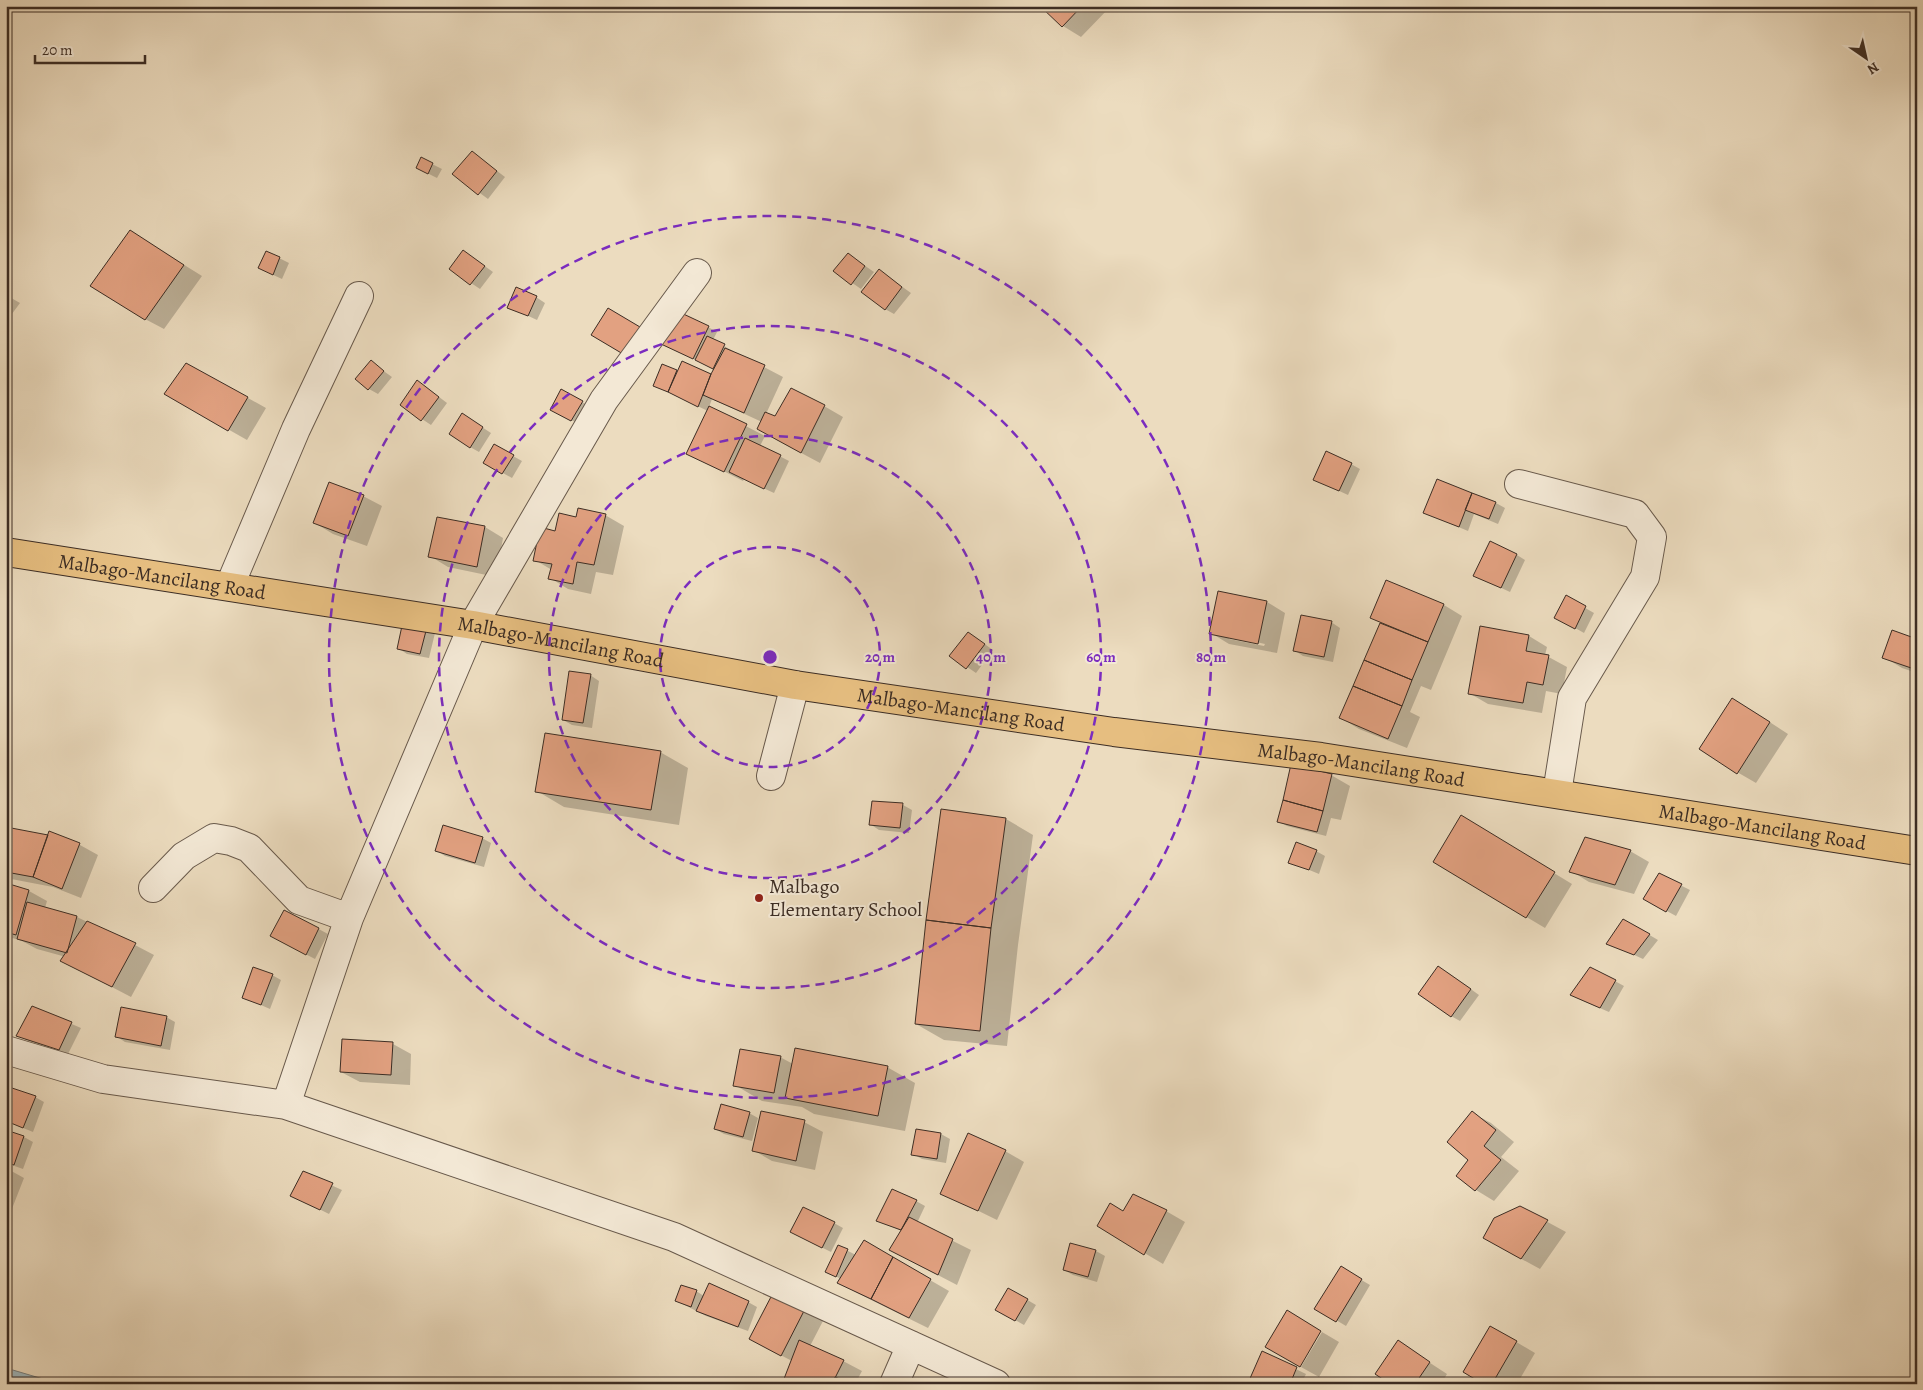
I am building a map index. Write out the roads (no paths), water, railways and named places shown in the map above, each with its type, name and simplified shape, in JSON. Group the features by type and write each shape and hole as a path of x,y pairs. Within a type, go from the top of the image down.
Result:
{"main road":[{"name":"Malbago-Mancilang Road","path":"6,552 230,585 473,625 795,685 1114,732 1321,757 1917,850"}],"street":[{"path":"286,1105 349,918 473,625 604,400 697,273"},
{"path":"230,585 296,429 358,296"},
{"path":"1519,484 1635,514 1652,537 1646,577 1572,698 1556,793"},
{"path":"772,776 795,685"},
{"path":"153,888 184,856 214,838 231,841 250,848 299,900 349,918"},
{"path":"6,1050 103,1079 286,1105 674,1237 996,1384"},
{"path":"894,1384 911,1345"}],"water":[{"path":"6,1368 60,1384 6,1384"}],"place":[{"name":"Malbago Elementary School","path":"759,898"}]}
